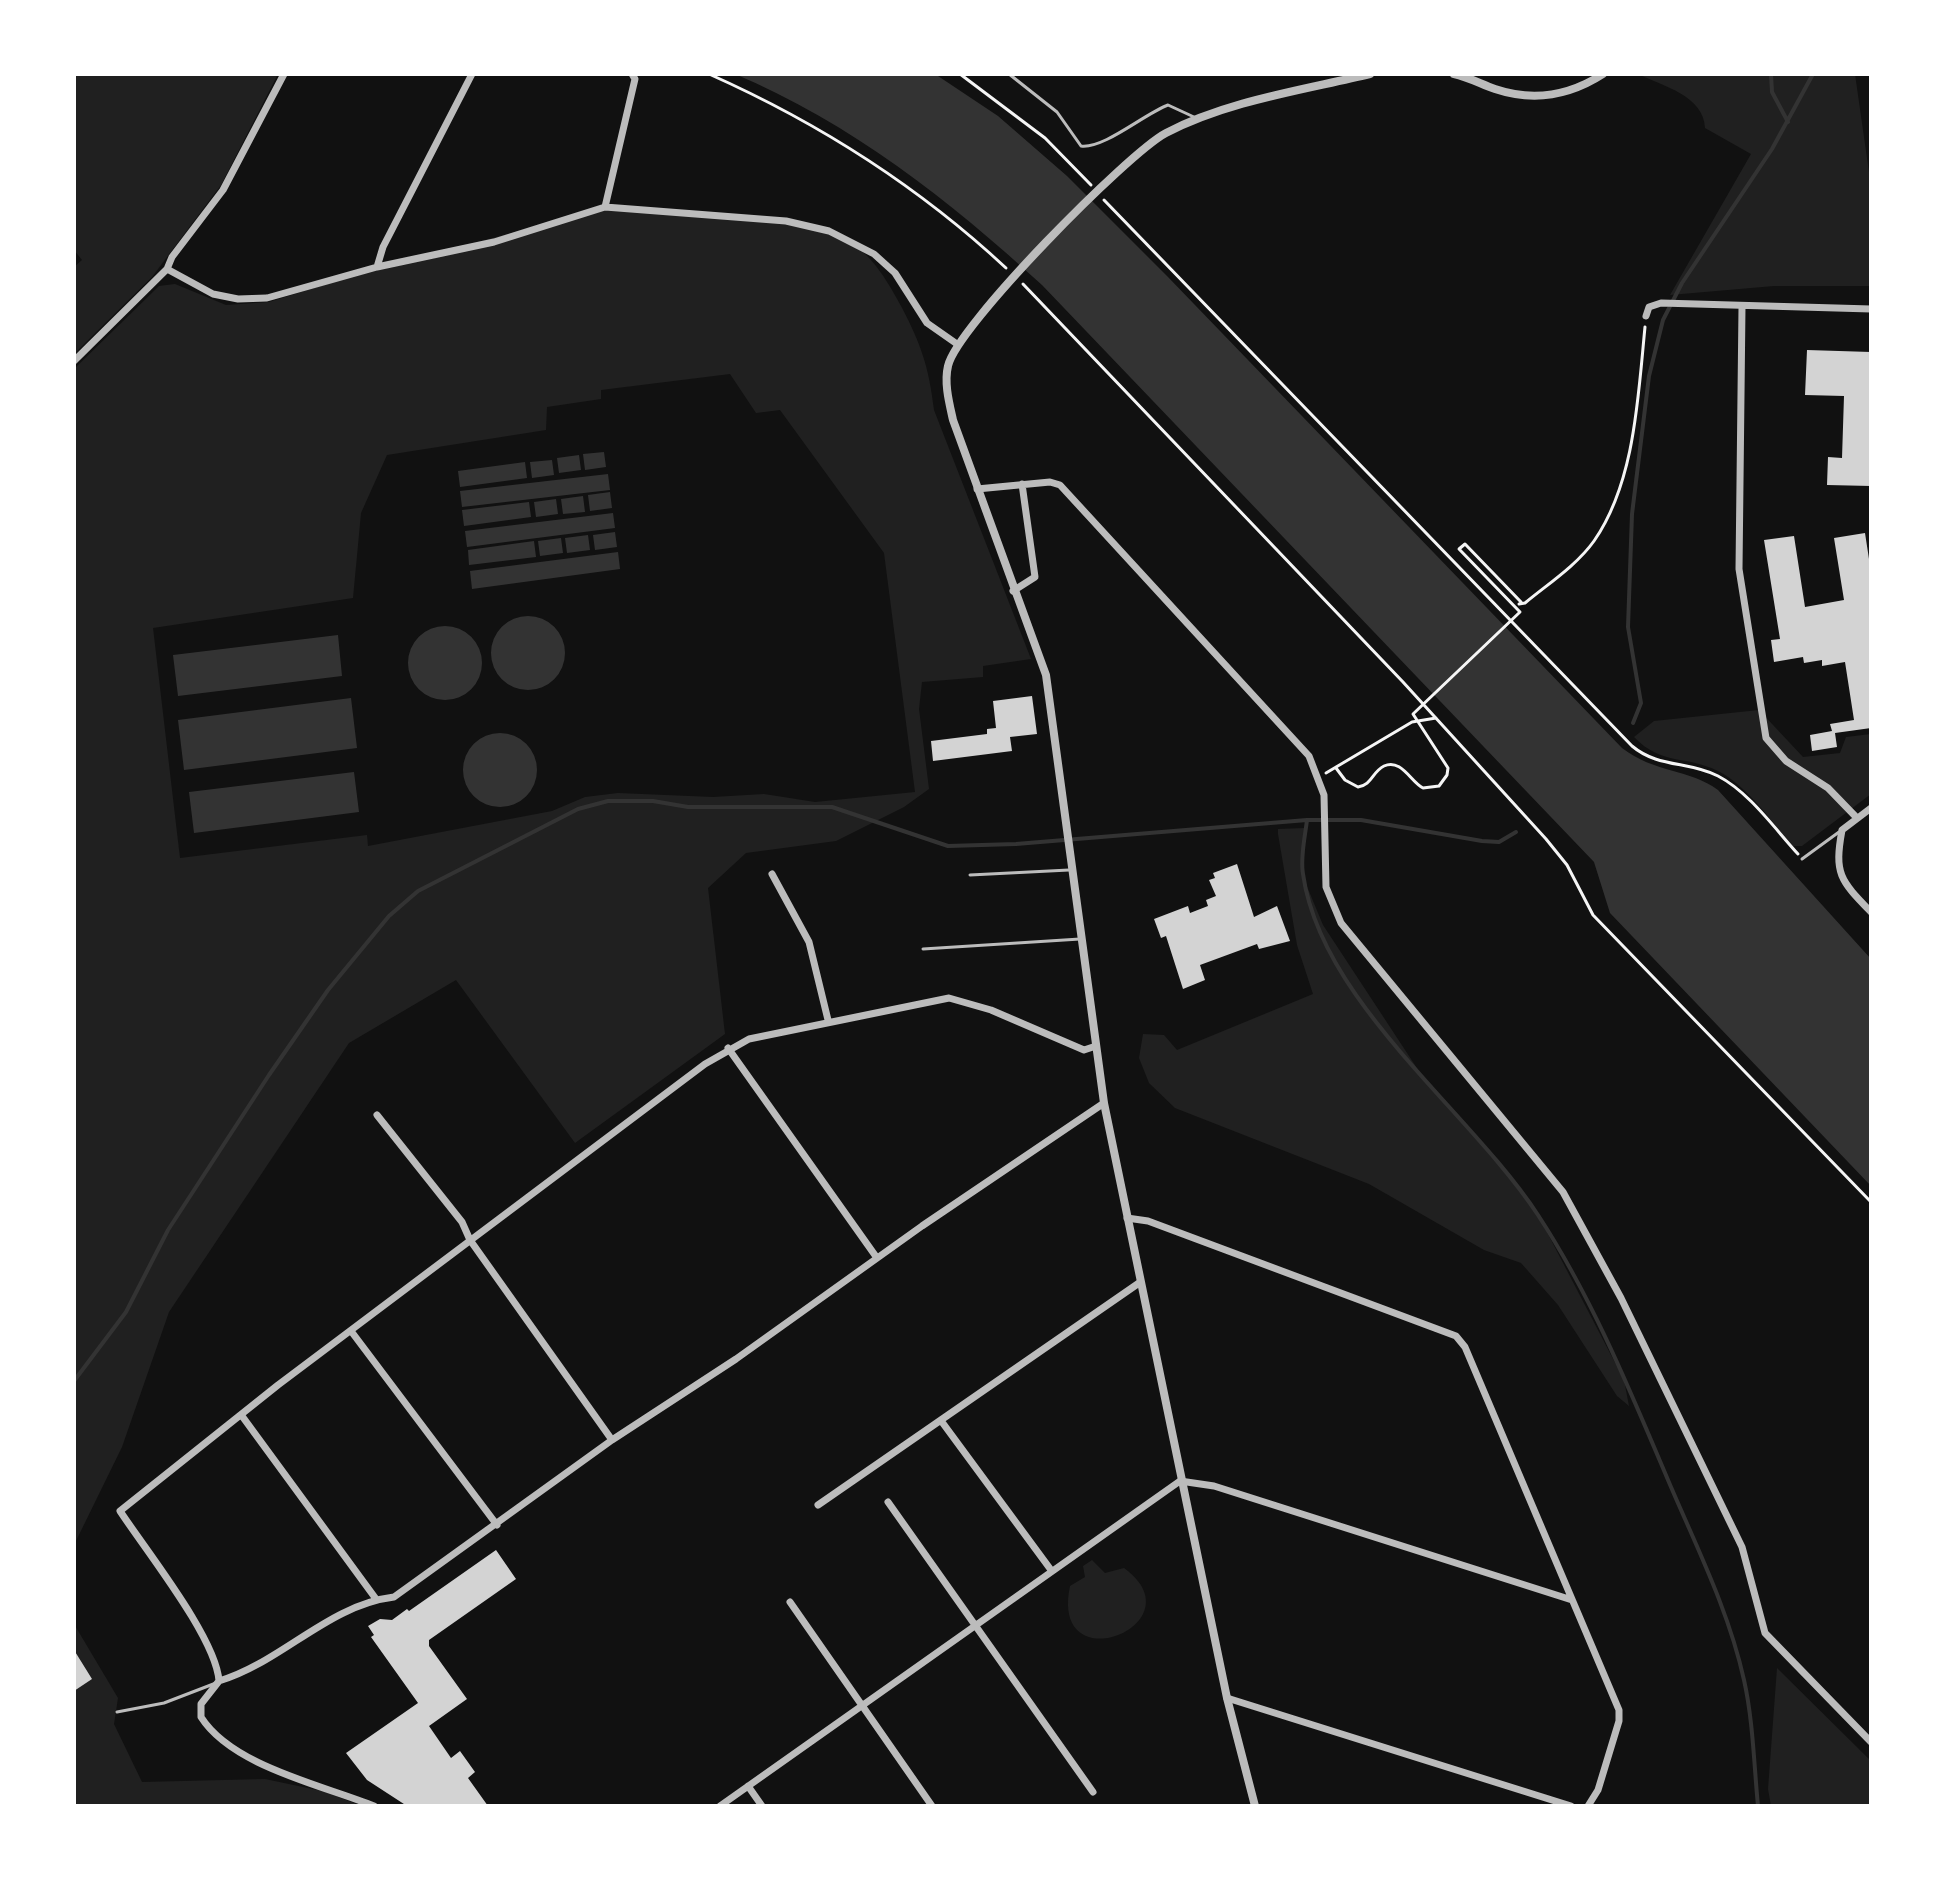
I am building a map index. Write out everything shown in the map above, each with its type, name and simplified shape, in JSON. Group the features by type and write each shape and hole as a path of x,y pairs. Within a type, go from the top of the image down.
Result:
{"street":[{"path":"74,361 167,269 172,257 223,190 284,74"},
{"path":"377,267 383,247 472,74"},
{"path":"605,207 635,79 632,74"},
{"path":"1255,1806 1227,1698 1180,1481 1104,1103 1046,675 953,420 947,390 948,365 957,344 1003,291 1108,180 1149,143 1198,119 1340,78 1370,74"},
{"path":"1454,74 1499,90 1535,97 1576,89 1603,74"},
{"path":"167,269 213,294 238,299 267,298 377,267 494,242 605,207 786,221 829,231 874,254 895,273 927,323 957,344"},
{"path":"1646,316 1649,307 1661,303 1871,309"},
{"path":"1742,307 1739,569 1766,738 1786,761 1828,788 1857,818"},
{"path":"977,489 1022,484 1060,485 1309,756 1324,795 1326,887 1341,923 1543,1164 1602,1263 1742,1547 1765,1633 1871,1742"},
{"path":"1013,591 1035,577 1022,484"},
{"path":"1871,808 1842,830 1837,868 1850,890 1871,912"},
{"path":"772,874 809,942 828,1020"},
{"path":"219,1681 218,1664 205,1640 120,1511 470,1240 728,1048 749,1039 828,1020 949,998 991,1010 1084,1050 1096,1046"},
{"path":"728,1048 877,1258"},
{"path":"374,1806 260,1764 224,1741 201,1717 201,1704 219,1681 243,1674 352,1605 394,1597 612,1440 736,1359 1104,1103"},
{"path":"377,1115 462,1222 470,1240 612,1440"},
{"path":"1127,1218 1148,1221 1456,1336 1465,1347 1619,1710 1619,1721 1598,1790 1588,1806"},
{"path":"818,1505 1139,1283"},
{"path":"351,1331 497,1525"},
{"path":"242,1416 376,1599"},
{"path":"942,1422 1051,1570"},
{"path":"720,1806 863,1708 1051,1570 1180,1481 1214,1486 1572,1600"},
{"path":"888,1502 1093,1792"},
{"path":"790,1602 932,1806"},
{"path":"1227,1698 1571,1806"},
{"path":"748,1786 762,1806"}],"lane":[{"path":"1009,74 1057,112 1081,146 1103,141 1168,105 1198,119"},
{"path":"1802,859 1842,830"},
{"path":"970,875 1073,867"},
{"path":"923,949 1084,939"},
{"path":"117,1712 164,1703 219,1681"}],"path":[{"path":"709,74 787,110 887,171 1008,269"},
{"path":"960,74 1045,138 1094,189"},
{"path":"1103,199 1643,755 1661,763 1710,773 1731,784 1802,859"},
{"path":"1018,279 1436,718 1560,856 1593,915 1871,1202"},
{"path":"1507,616 1521,602 1525,603 1548,584 1593,542 1612,508 1627,458 1646,316"},
{"path":"1436,718 1412,722 1336,768 1345,780 1362,787 1384,766 1397,766 1417,785 1439,786 1447,775 1444,760 1413,714 1520,612 1459,549 1465,544 1521,602"}],"shaded area":[{"path":"74,74 278,74 221,185 152,277 74,354 74,267 82,260 74,250"},
{"path":"735,74 935,74 998,116 1067,176 1168,277 1622,748 1647,762 1696,778 1718,790 1871,959 1871,1186 1610,913 1594,862 1042,285 971,223 897,166 819,116"},
{"path":"1638,74 1855,74 1871,186 1871,286 1774,286 1670,295 1751,154 1705,128 1703,117 1690,100"},
{"path":"617,205 771,219 829,233 852,244 880,272 914,332 927,368 934,410 1031,659 983,666 983,677 922,682 919,709 929,789 904,807 836,841 746,853 708,888 725,1034 575,1143 456,980 349,1043 169,1312 122,1447 74,1545 74,369 159,286 175,284 226,305 269,302 376,269","holes":["730,374 756,413 780,410 884,553 915,792 815,802 764,794 713,797 618,793 585,797 552,811 368,846 367,835 180,858 153,628 353,598 361,513 387,455 546,430 547,407 601,399 601,390"]},
{"path":"604,452 606,467 585,470 583,454"},
{"path":"579,455 581,470 559,473 557,458"},
{"path":"552,460 554,475 532,478 530,462"},
{"path":"525,462 527,478 460,487 458,471"},
{"path":"608,474 610,490 462,507 460,491"},
{"path":"610,492 612,508 590,511 588,495"},
{"path":"583,496 585,512 563,514 561,499"},
{"path":"556,499 558,514 536,517 534,502"},
{"path":"529,502 531,517 464,526 462,510"},
{"path":"613,513 615,528 467,547 465,531"},
{"path":"615,532 617,547 595,550 593,535"},
{"path":"588,535 590,550 567,553 565,538"},
{"path":"561,538 563,553 540,556 538,541"},
{"path":"534,541 536,557 469,565 468,550"},
{"path":"618,552 620,569 472,589 470,571"},
{"path":"528,616 542,619 554,627 562,639 565,653 562,667 554,679 542,687 528,690 514,687 502,679 494,667 491,653 494,639 502,627 514,619"},
{"path":"445,626 459,629 471,637 479,649 482,663 479,677 471,689 459,697 445,700 431,697 419,689 411,677 408,663 411,649 419,637 431,629"},
{"path":"338,635 342,676 178,696 173,655"},
{"path":"351,698 357,748 184,770 178,720"},
{"path":"1759,710 1803,757 1840,753 1846,737 1871,734 1871,794 1802,846 1793,846 1749,795 1729,778 1706,766 1654,752 1634,737 1654,721"},
{"path":"500,733 514,736 526,744 534,756 537,770 534,784 526,796 514,804 500,807 486,804 474,796 466,784 463,770 466,756 474,744 486,736"},
{"path":"354,772 359,812 194,833 189,792"},
{"path":"1305,828 1301,872 1323,925 1430,1088 1490,1151 1538,1215 1624,1380 1629,1406 1617,1396 1558,1305 1521,1263 1484,1250 1369,1184 1175,1108 1149,1083 1139,1058 1143,1034 1164,1035 1177,1050 1313,994 1297,945 1278,834 1278,829"},
{"path":"1092,1560 1105,1573 1124,1568 1143,1589 1145,1608 1135,1624 1118,1635 1098,1639 1080,1633 1069,1616 1070,1586 1085,1577 1083,1566"},
{"path":"74,1624 118,1698 114,1724 142,1782 265,1779 322,1791 362,1806 74,1806"},
{"path":"1777,1668 1871,1761 1871,1806 1771,1806 1768,1789"}],"building":[{"path":"1807,350 1871,352 1871,486 1827,485 1828,457 1842,458 1844,396 1805,395"},
{"path":"1865,533 1871,572 1871,728 1835,733 1837,747 1812,751 1810,735 1832,731 1830,724 1854,720 1845,662 1822,666 1822,660 1804,663 1803,657 1774,662 1771,640 1780,639 1764,540 1794,536 1805,607 1844,600 1834,538"},
{"path":"1032,696 1037,734 1010,737 1012,751 933,761 931,741 987,734 987,729 996,728 993,701"},
{"path":"1237,864 1254,917 1277,906 1290,941 1259,949 1257,944 1200,965 1205,980 1183,989 1166,936 1161,938 1154,919 1188,906 1190,913 1208,906 1206,900 1216,896 1209,880 1215,878 1213,873"},
{"path":"496,1550 516,1579 429,1640 429,1646 467,1699 429,1726 451,1758 460,1751 475,1772 468,1778 488,1806 407,1806 367,1780 346,1753 418,1703 371,1637 374,1635 368,1626 380,1619 392,1620 407,1609 409,1611"},
{"path":"74,1650 92,1679 74,1691"}],"waterway":[{"path":"1771,74 1772,92 1788,122"},
{"path":"1633,723 1641,703 1628,627 1632,514 1649,376 1663,320 1682,283 1772,149 1813,74"},
{"path":"74,1381 126,1312 168,1230 269,1075 328,990 389,916 418,891 578,809 608,801 653,801 688,807 832,807 948,846 1016,844 1307,820 1361,820 1499,842 1516,832"},
{"path":"1307,820 1302,854 1303,874 1315,921 1338,967 1367,1011 1509,1176 1538,1215 1576,1280 1610,1348 1702,1558 1730,1630 1747,1695 1758,1806"}]}
